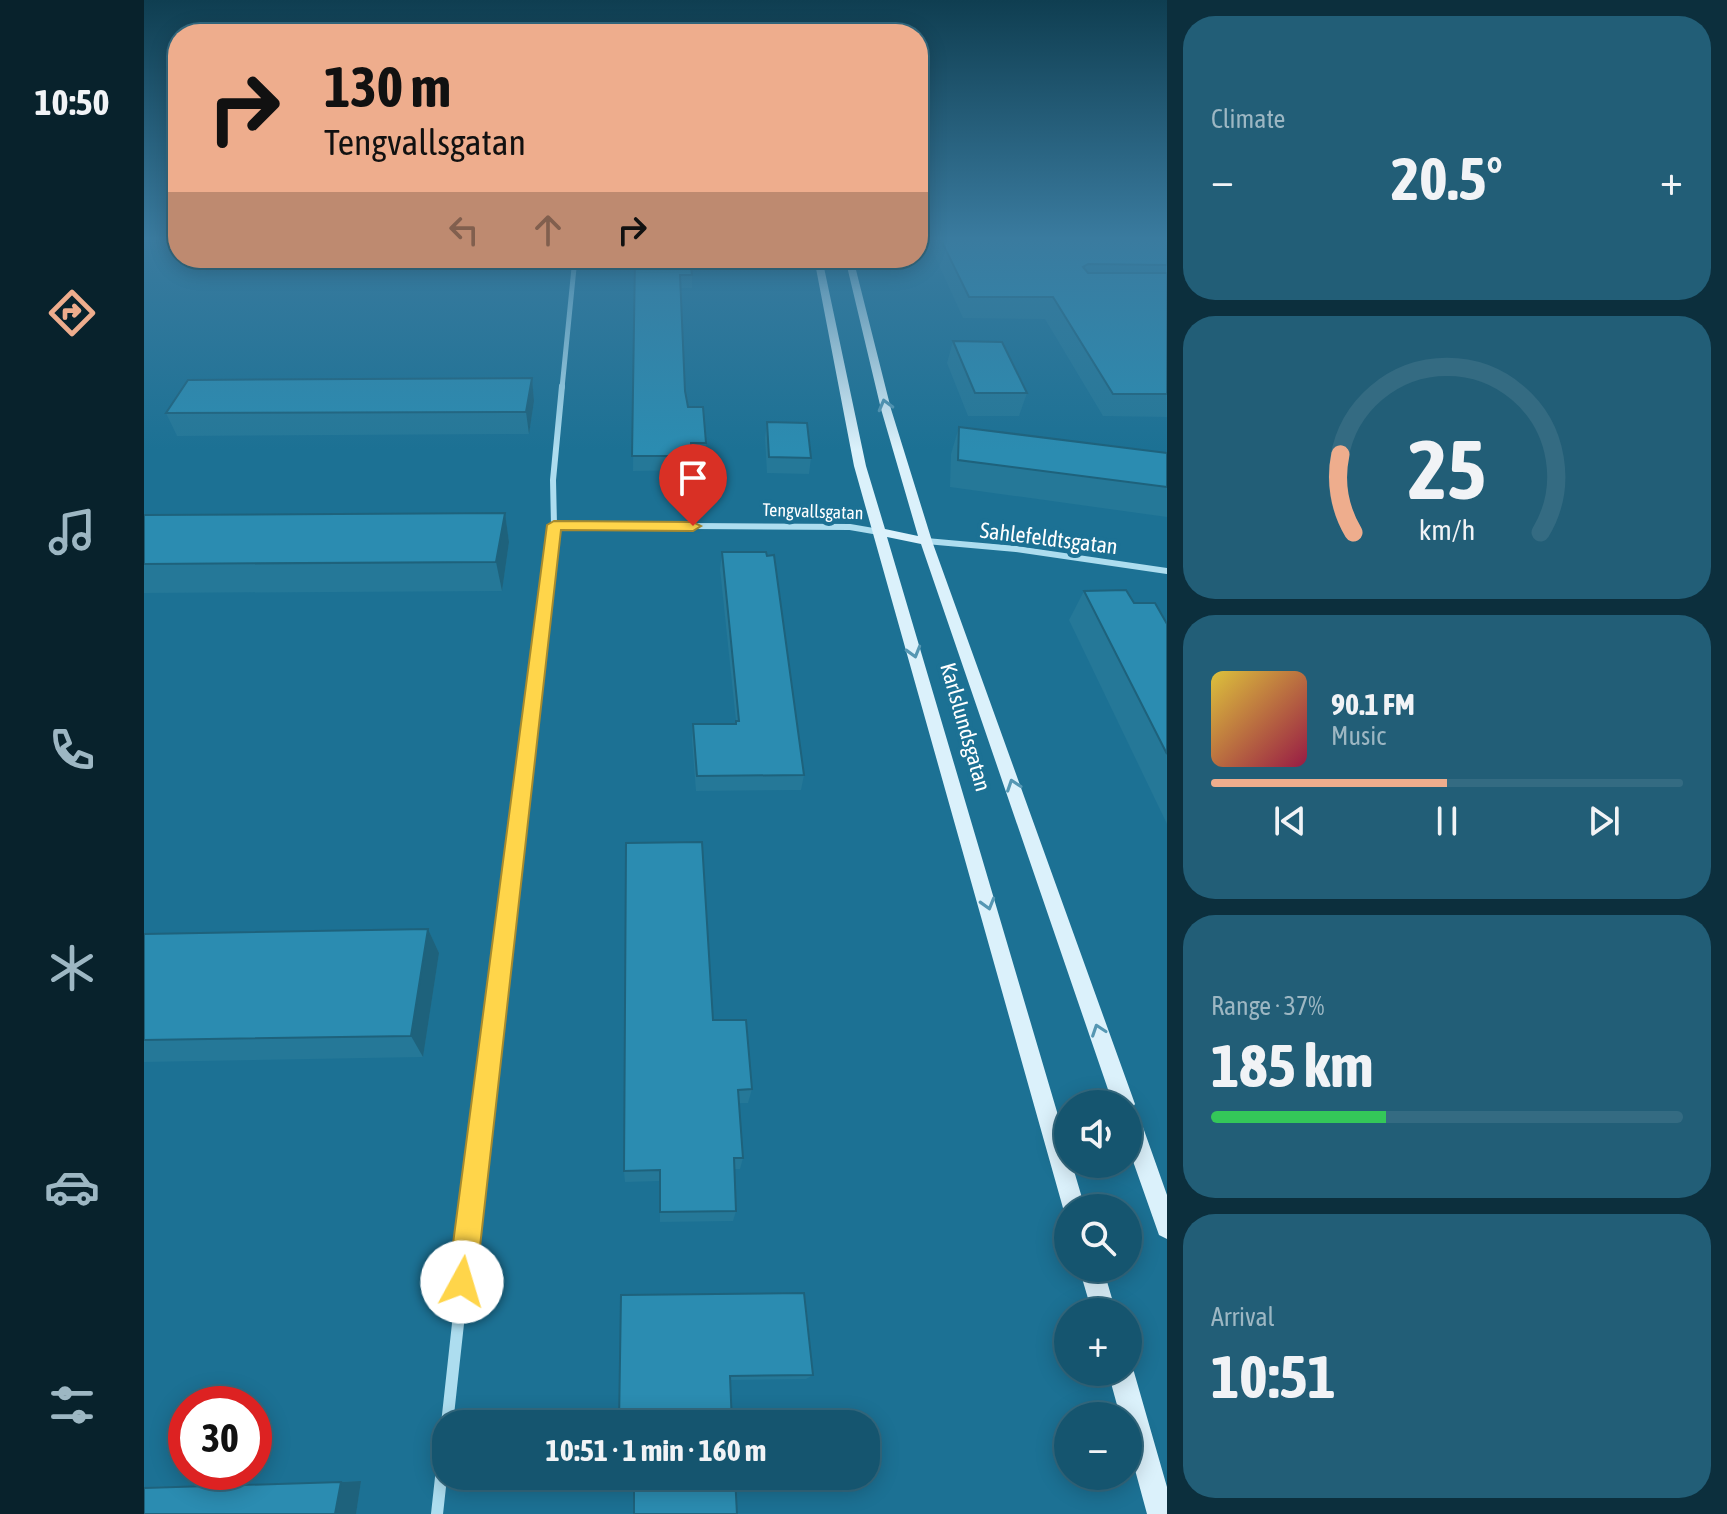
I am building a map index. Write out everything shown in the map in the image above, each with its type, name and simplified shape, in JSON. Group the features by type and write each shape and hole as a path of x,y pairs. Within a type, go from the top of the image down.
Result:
{"main road":[{"name":"Karlslundsgatan","path":"827,309 847,416 1070,1194"},
{"name":"Karlslundsgatan","path":"861,309 886,409 926,541 1119,1090"},
{"path":"879,532 926,541"},
{"path":"1142,1156 1167,1227"},
{"path":"1125,1386 1161,1514"}],"street":[{"path":"448,1410 474,1168 554,525 553,480 570,309"},
{"name":"Tengvallsgatan","path":"554,525 850,527 879,532"},
{"name":"Sahlefeldtsgatan","path":"926,541 1016,549 1167,571"},
{"path":"437,1514 440,1490"}],"building":[{"path":"634,309 681,309 685,391 688,407 703,407 706,443 691,443 691,456 632,456"},
{"path":"1060,309 1167,309 1167,394 1113,394"},
{"path":"953,341 1002,342 1027,393 975,393"},
{"path":"532,378 526,412 166,413 188,380"},
{"path":"767,422 807,423 811,458 769,457"},
{"path":"959,427 1167,453 1167,487 958,460"},
{"path":"505,513 496,562 144,564 144,515"},
{"path":"722,552 766,552 767,556 774,555 804,775 697,776 693,724 736,724 739,721"},
{"path":"1126,590 1134,603 1155,603 1167,624 1167,754 1084,591"},
{"path":"702,842 713,1020 746,1020 752,1089 738,1090 743,1158 734,1158 736,1211 660,1212 660,1170 624,1171 626,843"},
{"path":"428,929 411,1036 144,1040 144,934"},
{"path":"804,1293 813,1375 730,1376 731,1410 619,1410 621,1295"},
{"path":"341,1482 335,1514 144,1514 144,1488 272,1490 272,1484"},
{"path":"634,1490 736,1490 737,1514 634,1514"}],"route":[{"path":"462,1282 554,525 693,526"}]}
